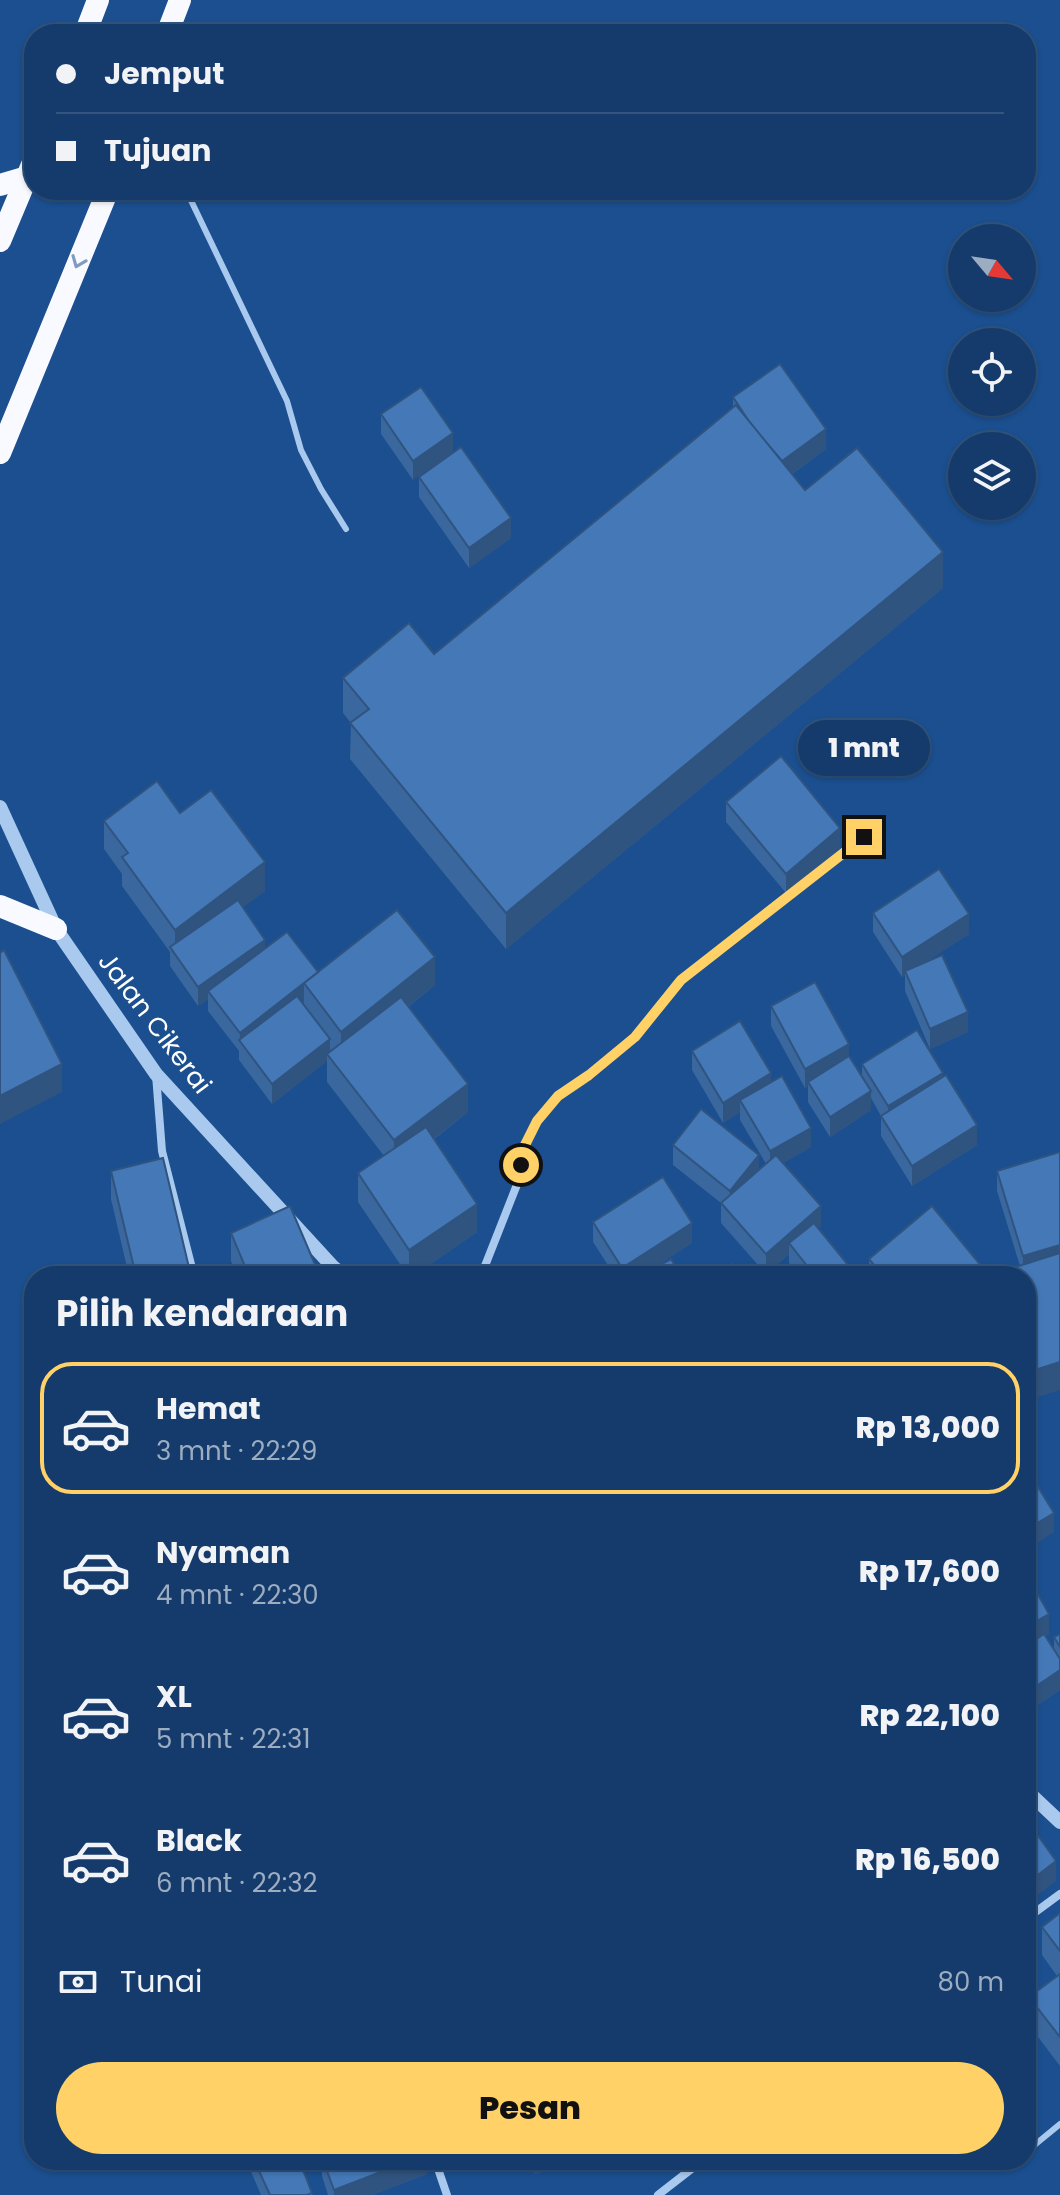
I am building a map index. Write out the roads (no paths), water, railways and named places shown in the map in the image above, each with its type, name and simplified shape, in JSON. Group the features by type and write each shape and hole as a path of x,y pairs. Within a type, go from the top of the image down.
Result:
{"highway":[{"path":"89,24 98,0"},
{"path":"171,24 180,0"},
{"path":"0,185 24,171"},
{"path":"0,241 24,183"},
{"path":"0,453 104,200"},
{"path":"0,906 56,929"}],"street":[{"name":"Jalan Cikerai","path":"0,807 56,929 156,1074 332,1266"},
{"path":"485,1266 518,1182 523,1149 537,1121 558,1096 635,1037 681,980 864,837"},
{"path":"156,1074 162,1151 191,1266"},
{"path":"1036,1799 1060,1822"},
{"path":"1036,1912 1060,1894"},
{"path":"438,2170 447,2195"},
{"path":"658,2195 690,2170"}],"lane":[{"path":"191,200 287,401 301,450 346,529"},
{"path":"1036,2144 1060,2124"}]}
